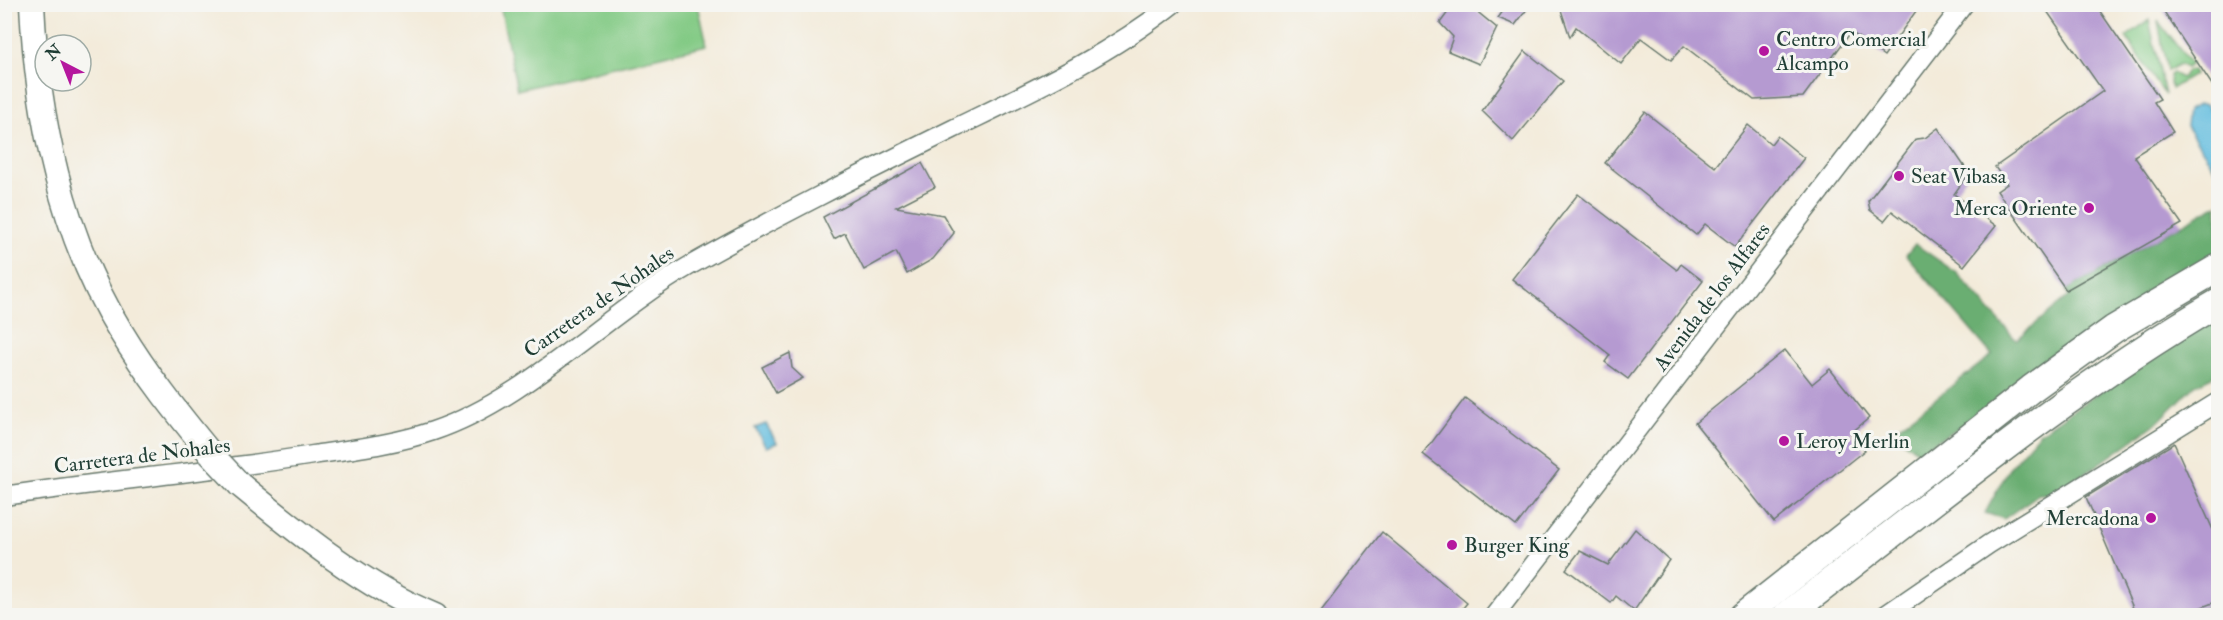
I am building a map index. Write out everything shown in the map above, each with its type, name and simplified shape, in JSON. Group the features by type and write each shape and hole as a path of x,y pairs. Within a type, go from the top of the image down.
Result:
{"highway":[{"path":"1741,615 2031,388 2114,329 2218,268"},
{"path":"1786,615 2156,339 2218,303"},
{"path":"1812,615 1944,495"}],"main road":[{"path":"32,4 42,101 50,144 68,213 80,246 120,331 159,389 210,453 240,484 301,534 355,572 435,615"}],"street":[{"name":"Carretera de Nohales","path":"4,496 150,476 265,464 404,439 454,423 519,385 651,289 687,267 855,177 1054,80 1121,41 1173,4"},
{"name":"Avenida de los Alfares","path":"1494,615 1964,4"},
{"path":"1884,615 2000,538 2218,402"}],"green space":[{"path":"500,5 698,5 707,45 517,90"},
{"path":"2149,20 2165,95 2126,37"},
{"path":"2158,21 2191,64 2186,68 2180,64 2167,71"},
{"path":"2193,70 2195,74 2171,89 2169,75 2173,73 2182,78 2187,71"},
{"path":"2218,204 2218,255 2073,345 1960,427 1918,452 1892,432 1992,355 1906,255 1915,244 1957,273 2016,340 2069,296 2066,290"},
{"path":"2218,312 2218,374 2195,385 2158,422 2095,467 2050,494 2039,494 2004,519 1985,513 2010,467 2039,433"},
{"path":"2218,603 2218,615 2186,615"}],"water":[{"path":"2198,105 2206,105 2218,120 2218,173 2186,126 2188,110"},
{"path":"766,424 777,443 766,447 755,428"}],"building":[{"path":"1454,4 1477,4 1474,9 1497,28 1479,64 1448,51 1453,37 1440,23"},
{"path":"1508,4 1531,4 1515,25 1498,18"},
{"name":"Centro Comercial Alcampo","path":"1559,4 1921,4 1884,56 1851,32 1803,97 1754,100 1684,46 1671,60 1641,38 1621,64 1576,27 1570,37"},
{"name":"Merca Oriente","path":"2042,4 2095,4 2160,99 2154,102 2173,132 2134,156 2182,224 2066,290 1997,191 2007,184 1995,167 2103,91"},
{"path":"2159,4 2218,4 2218,94"},
{"path":"1525,51 1563,81 1513,141 1482,111"},
{"path":"1645,112 1715,167 1748,125 1771,144 1777,136 1804,158 1735,247 1705,224 1696,235 1605,163"},
{"path":"1938,128 1969,173 1954,194 1996,226 1964,266 1892,211 1884,221 1870,210 1868,201 1916,139 1925,138"},
{"path":"922,163 935,187 896,207 943,215 954,233 933,259 907,274 896,252 864,270 845,233 834,239 823,217"},
{"path":"1578,194 1677,270 1681,264 1703,281 1628,379 1605,362 1610,355 1512,279"},
{"name":"Leroy Merlin","path":"1785,350 1812,384 1830,369 1869,418 1851,433 1865,450 1774,522 1695,423"},
{"path":"790,353 792,368 803,378 776,393 762,367"},
{"path":"1465,398 1559,470 1516,526 1423,454"},
{"name":"Mercadona","path":"2174,443 2218,541 2218,601 2181,615 2136,615 2086,497"},
{"path":"1635,529 1669,560 1634,611 1616,596 1611,603 1566,569 1580,551 1608,565"},
{"path":"1382,532 1467,603 1457,615 1318,615"}],"place":[{"name":"Centro Comercial Alcampo","path":"1764,51"},
{"name":"Seat Vibasa","path":"1899,176"},
{"name":"Merca Oriente","path":"2089,208"},
{"name":"Leroy Merlin","path":"1784,441"},
{"name":"Mercadona","path":"2151,518"},
{"name":"Burger King","path":"1452,545"}]}
